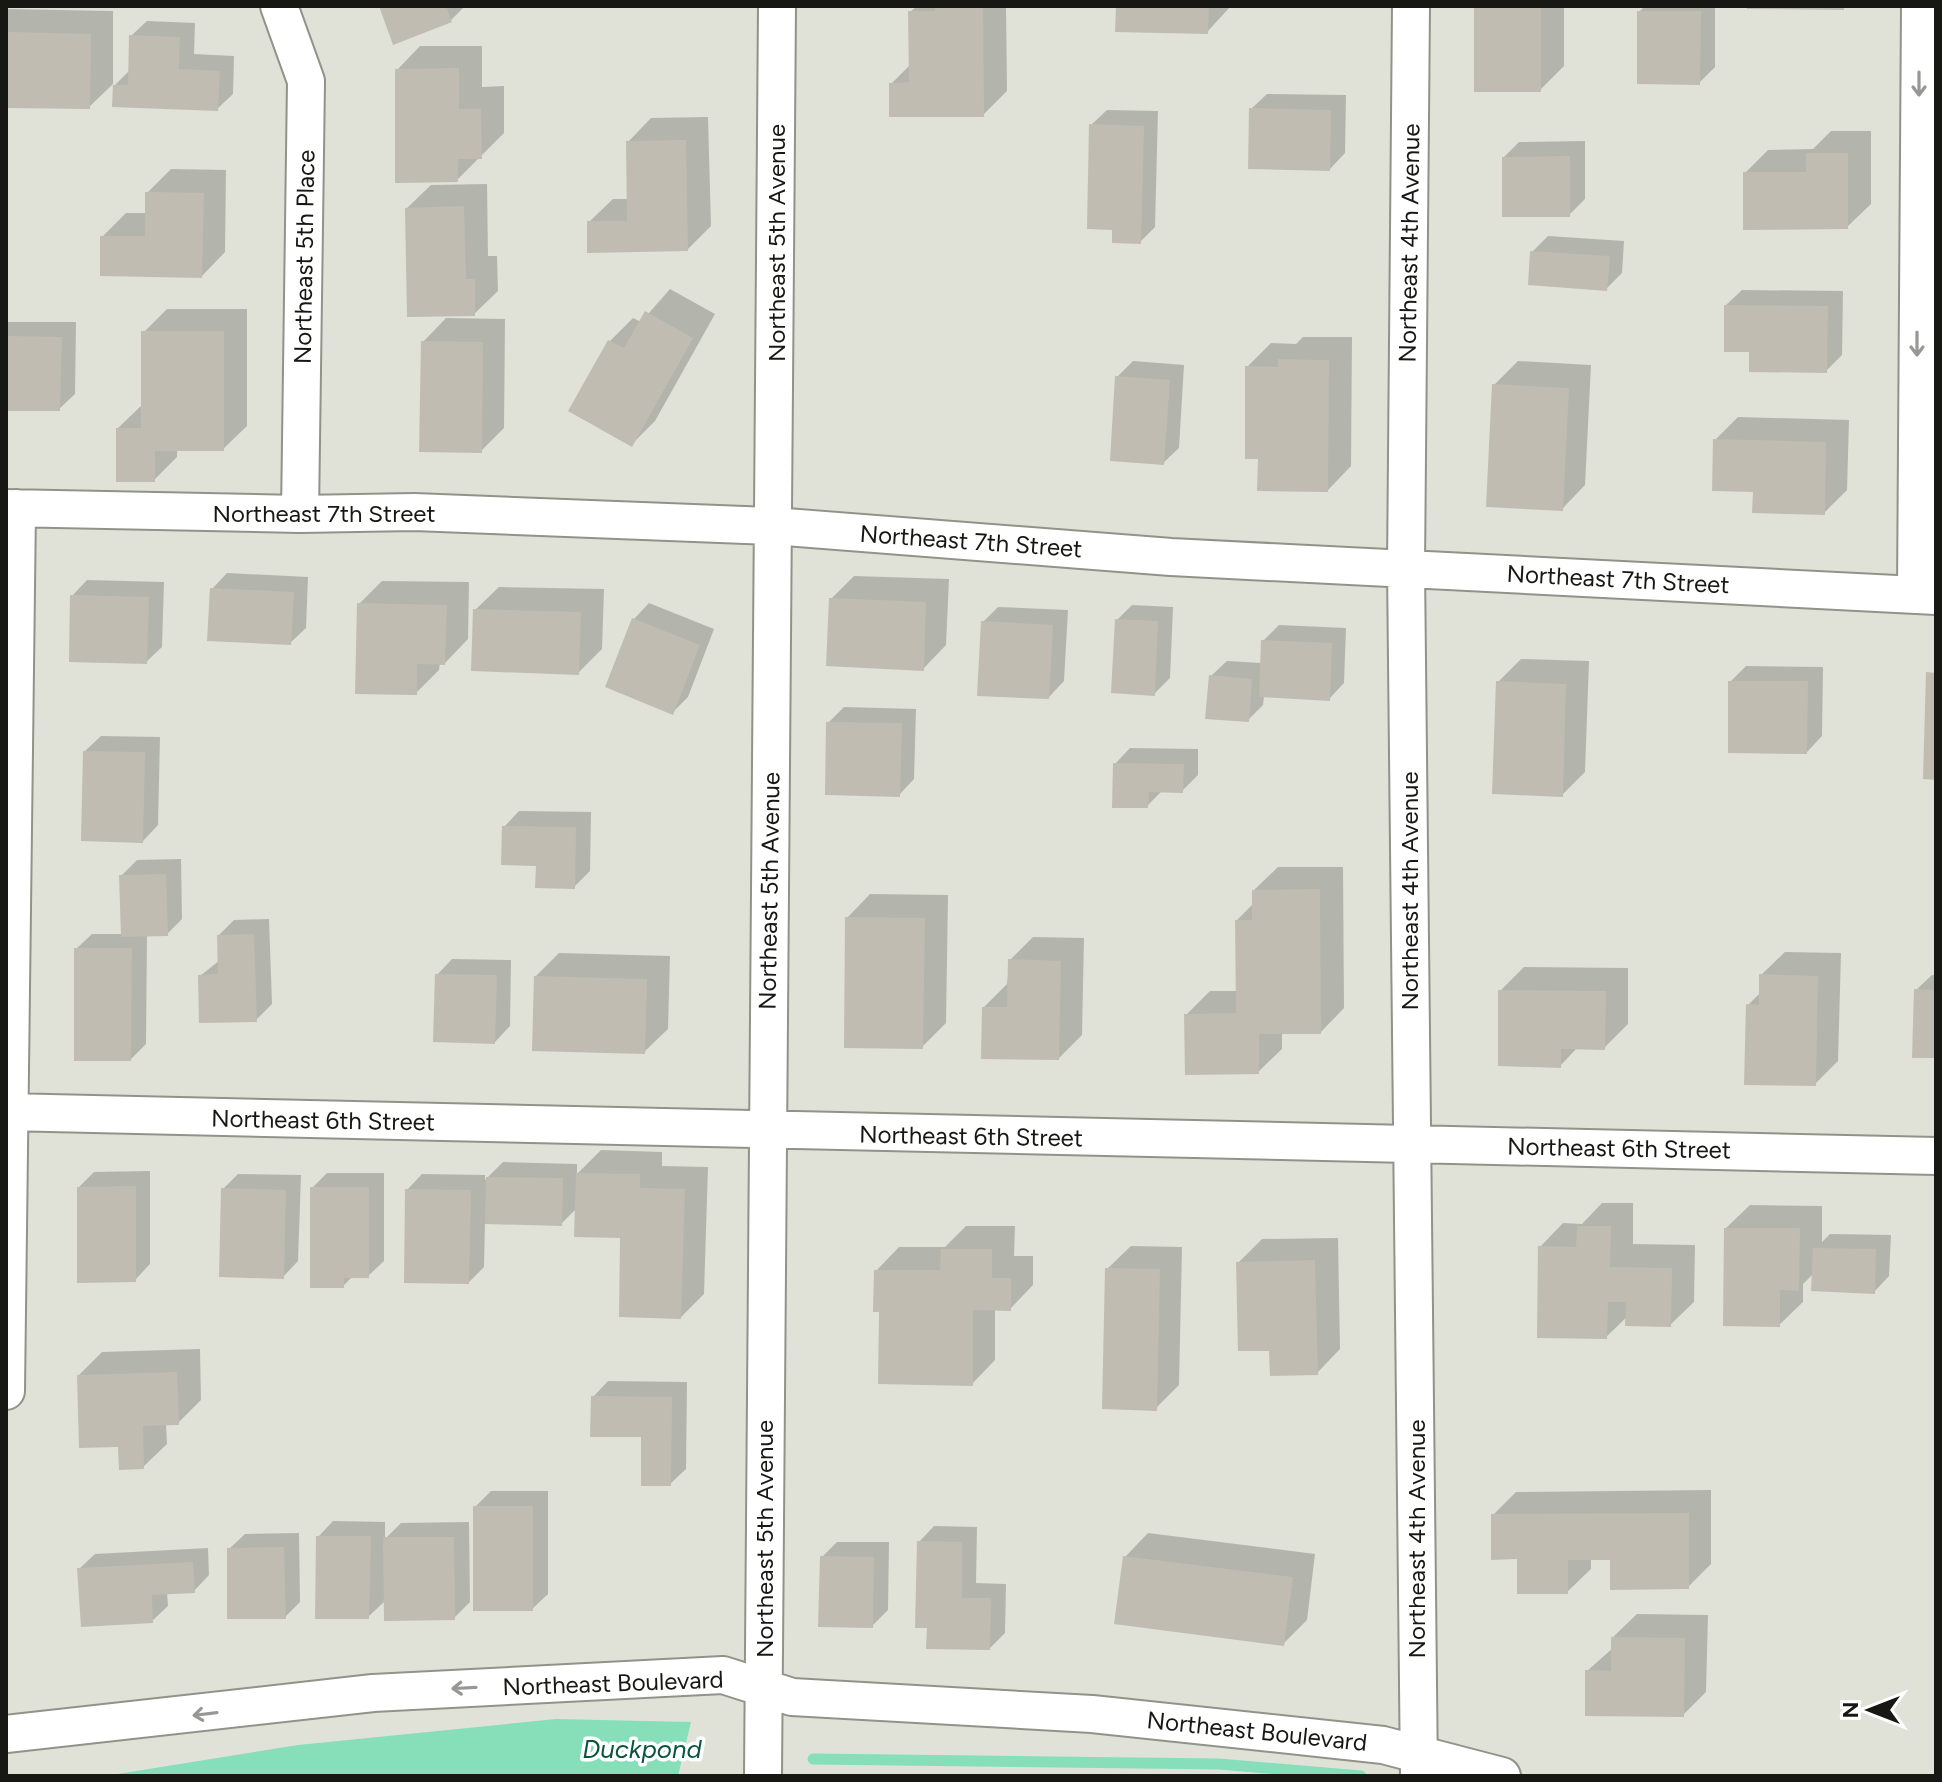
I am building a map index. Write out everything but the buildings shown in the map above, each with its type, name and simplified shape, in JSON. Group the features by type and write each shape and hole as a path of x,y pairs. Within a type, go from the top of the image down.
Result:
{"street":[{"name":"Northeast 5th Place","path":"279,6 306,81 300,514"},
{"name":"Northeast 5th Avenue","path":"763,1776 777,6"},
{"name":"Northeast 4th Avenue","path":"1411,6 1406,568 1419,1765"},
{"path":"1920,6 1926,595"},
{"name":"Northeast 7th Street","path":"12,508 300,514 414,512 773,526 1171,557 1926,595"},
{"path":"6,1391 12,508"},
{"name":"Northeast 6th Street","path":"7,1112 766,1132 1936,1156"},
{"name":"Northeast Boulevard","path":"6,1734 389,1692 723,1675 792,1697 1092,1714 1383,1745 1419,1765 1502,1776"}],"water":[{"name":"Duckpond","path":"556,1719 691,1722 678,1776 105,1776 298,1745"}],"waterway":[{"path":"813,1759 1219,1764 1361,1776"}]}
